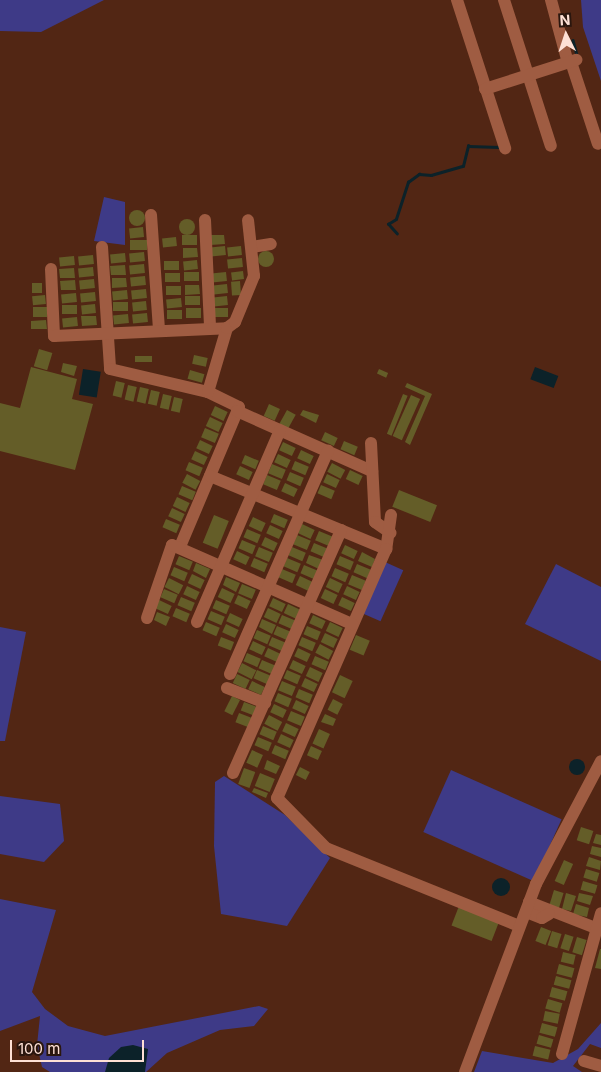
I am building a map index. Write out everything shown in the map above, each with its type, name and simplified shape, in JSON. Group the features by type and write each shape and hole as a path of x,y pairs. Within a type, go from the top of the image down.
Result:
{"street":[{"path":"457,0 505,148"},
{"path":"504,0 551,146"},
{"path":"551,0 598,144"},
{"path":"485,89 572,62"},
{"path":"151,215 159,329"},
{"path":"205,220 210,327"},
{"path":"208,392 227,328 235,322 254,276 248,220"},
{"path":"252,247 271,244"},
{"path":"102,247 110,369 208,392 239,407 180,547"},
{"path":"51,269 54,336 107,334 159,329 227,328"},
{"path":"237,412 372,471"},
{"path":"198,622 280,430"},
{"path":"371,443 375,522 390,533"},
{"path":"230,674 267,584 328,451"},
{"path":"210,476 386,549"},
{"path":"391,515 390,533 386,549 277,798 326,848 519,926"},
{"path":"233,773 341,530"},
{"path":"147,618 172,545 267,584 352,624"},
{"path":"227,688 265,703"},
{"path":"465,1072 519,926 601,761"},
{"path":"528,907 542,918 549,914 599,930"},
{"path":"562,1054 599,930 601,914"},
{"path":"584,1061 601,1066"}],"shaded area":[{"path":"0,0 104,0 41,32 0,31"},
{"path":"581,0 601,0 601,81 583,27"},
{"path":"104,197 125,202 125,245 94,241"},
{"path":"385,562 403,570 380,621 362,613"},
{"path":"556,564 601,587 601,661 525,624"},
{"path":"0,627 26,632 5,741 0,741"},
{"path":"451,770 562,819 534,881 423,832"},
{"path":"224,776 285,815 330,858 287,926 221,914 214,846 215,782"},
{"path":"0,796 60,804 64,841 44,862 0,854"},
{"path":"0,899 56,910 32,992 45,1009 68,1026 105,1036 259,1006 268,1009 254,1026 220,1030 167,1053 146,1072 50,1072 42,1067 37,1045 40,1016 0,1031"},
{"path":"601,1023 601,1048 590,1044 573,1066 582,1072 474,1072 482,1051 553,1063 578,1049"}],"water":[{"path":"535,367 558,376 554,388 530,379"},
{"path":"83,369 101,372 97,397 79,395"},
{"path":"577,759 585,767 577,775 569,767"},
{"path":"501,878 507,881 510,887 507,893 501,896 495,893 492,887 495,881"},
{"path":"133,1045 148,1049 145,1072 105,1072 109,1058 121,1047"}],"building":[{"path":"134,210 140,210 145,215 143,224 134,226 129,221 129,215"},
{"path":"184,219 190,219 195,224 193,233 184,235 179,230 179,224"},
{"path":"143,227 144,237 130,238 129,228"},
{"path":"182,235 197,235 197,245 182,245"},
{"path":"209,235 224,235 225,244 210,245"},
{"path":"176,237 177,246 163,247 162,238"},
{"path":"130,240 147,240 147,250 130,250"},
{"path":"225,246 226,255 211,257 210,248"},
{"path":"241,246 242,255 228,256 227,247"},
{"path":"183,248 197,248 198,257 183,258"},
{"path":"266,251 272,253 274,259 272,265 266,267 260,265 258,259 260,253"},
{"path":"144,252 145,261 130,263 129,254"},
{"path":"125,253 126,262 111,264 110,255"},
{"path":"93,255 94,264 79,266 78,257"},
{"path":"74,256 75,265 60,267 59,258"},
{"path":"242,258 243,267 228,269 227,260"},
{"path":"197,260 198,269 184,270 183,261"},
{"path":"164,261 179,261 179,270 164,270"},
{"path":"144,264 145,273 130,275 129,266"},
{"path":"125,265 126,275 111,275 110,266"},
{"path":"93,267 94,276 79,278 78,269"},
{"path":"74,268 75,278 60,278 59,269"},
{"path":"243,271 244,279 232,280 231,272"},
{"path":"184,272 199,272 199,281 184,281"},
{"path":"226,272 227,281 212,283 211,274"},
{"path":"165,273 180,273 180,282 165,282"},
{"path":"145,276 146,285 131,287 130,278"},
{"path":"112,278 126,278 127,287 112,288"},
{"path":"94,279 95,288 80,290 79,281"},
{"path":"75,280 76,290 61,290 60,281"},
{"path":"240,281 241,295 232,296 231,282"},
{"path":"32,283 42,283 42,293 32,293"},
{"path":"227,284 228,293 214,294 213,285"},
{"path":"185,285 199,285 200,294 185,295"},
{"path":"166,286 181,286 181,295 166,295"},
{"path":"146,289 147,298 132,300 131,291"},
{"path":"127,290 128,299 113,301 112,292"},
{"path":"95,292 96,301 81,303 80,294"},
{"path":"76,293 77,302 62,304 61,295"},
{"path":"45,295 46,304 33,305 32,296"},
{"path":"185,296 200,296 200,305 185,305"},
{"path":"227,296 228,305 214,306 213,297"},
{"path":"181,298 182,307 167,309 166,300"},
{"path":"146,301 147,310 133,311 132,302"},
{"path":"113,302 128,302 128,311 113,311"},
{"path":"95,304 96,313 82,314 81,305"},
{"path":"62,305 77,305 77,314 62,314"},
{"path":"33,307 47,307 47,317 33,317"},
{"path":"186,308 201,308 201,318 186,318"},
{"path":"213,308 228,308 228,317 213,317"},
{"path":"167,310 182,310 182,319 167,319"},
{"path":"147,313 148,322 133,324 132,315"},
{"path":"128,314 129,323 114,325 113,316"},
{"path":"81,316 96,316 97,325 82,326"},
{"path":"77,317 78,326 63,328 62,319"},
{"path":"46,320 47,329 31,329 31,321"},
{"path":"39,349 52,353 47,370 34,366"},
{"path":"194,355 208,358 206,367 192,364"},
{"path":"135,356 152,356 152,362 135,362"},
{"path":"63,363 77,366 74,376 61,372"},
{"path":"31,367 77,379 72,399 93,404 75,470 0,451 0,403 20,408"},
{"path":"379,369 388,373 386,378 377,374"},
{"path":"190,370 204,374 202,383 188,379"},
{"path":"116,381 125,383 121,398 113,396"},
{"path":"407,383 432,394 410,445 405,442 425,396 405,387"},
{"path":"128,385 137,387 133,402 125,400"},
{"path":"140,387 149,389 145,404 137,402"},
{"path":"151,390 160,392 157,406 148,404"},
{"path":"163,394 172,396 169,410 160,408"},
{"path":"403,394 408,396 392,436 387,434"},
{"path":"411,395 420,399 402,440 393,436"},
{"path":"174,397 183,399 180,413 171,411"},
{"path":"269,404 280,409 275,421 264,416"},
{"path":"215,406 228,412 223,421 211,415"},
{"path":"287,410 296,415 288,429 279,424"},
{"path":"303,410 319,415 316,423 300,415"},
{"path":"210,417 223,423 218,432 206,426"},
{"path":"205,428 219,434 215,443 201,437"},
{"path":"325,432 338,438 334,446 321,440"},
{"path":"200,440 213,446 209,454 196,448"},
{"path":"344,441 358,447 354,455 340,449"},
{"path":"283,442 296,448 292,456 279,450"},
{"path":"301,450 314,456 310,464 297,458"},
{"path":"195,451 208,457 204,465 191,459"},
{"path":"278,454 291,460 287,468 274,462"},
{"path":"245,455 259,461 255,469 241,463"},
{"path":"295,461 309,467 305,475 291,469"},
{"path":"189,462 203,468 199,476 185,470"},
{"path":"332,463 345,470 341,479 327,472"},
{"path":"272,464 286,470 282,479 268,473"},
{"path":"240,466 253,472 249,480 236,474"},
{"path":"350,470 363,476 358,485 346,479"},
{"path":"290,472 304,478 300,486 286,480"},
{"path":"187,474 200,481 196,490 182,483"},
{"path":"327,474 340,480 336,488 323,482"},
{"path":"267,475 281,481 277,490 263,484"},
{"path":"285,483 298,489 294,497 281,491"},
{"path":"321,485 335,491 331,499 317,493"},
{"path":"182,486 196,492 192,500 178,494"},
{"path":"399,490 437,505 430,522 392,507"},
{"path":"177,497 190,503 185,512 173,506"},
{"path":"172,508 185,514 181,522 168,516"},
{"path":"274,514 288,520 284,528 270,522"},
{"path":"214,515 229,521 218,549 203,543"},
{"path":"253,517 266,523 261,532 249,526"},
{"path":"166,519 180,525 176,533 162,527"},
{"path":"302,524 315,530 310,539 298,533"},
{"path":"270,525 283,531 279,539 266,533"},
{"path":"247,529 261,535 257,543 243,537"},
{"path":"319,531 333,537 329,546 315,540"},
{"path":"297,535 311,541 307,550 293,544"},
{"path":"265,537 278,543 274,551 261,545"},
{"path":"242,540 256,546 252,554 238,548"},
{"path":"314,543 328,549 324,557 310,551"},
{"path":"345,545 358,551 354,559 341,553"},
{"path":"259,547 273,553 269,562 255,556"},
{"path":"292,547 306,553 302,561 288,555"},
{"path":"237,551 250,557 246,565 233,559"},
{"path":"362,552 375,559 372,567 358,561"},
{"path":"309,555 323,560 319,569 306,563"},
{"path":"179,556 193,562 189,570 175,564"},
{"path":"340,556 354,562 350,570 336,564"},
{"path":"254,558 268,564 264,572 250,566"},
{"path":"287,558 301,564 297,572 283,566"},
{"path":"196,563 210,569 206,578 193,571"},
{"path":"357,564 371,570 367,578 353,572"},
{"path":"304,565 318,571 314,579 300,573"},
{"path":"174,567 188,573 184,581 170,575"},
{"path":"335,568 349,574 345,582 331,576"},
{"path":"282,569 296,575 292,583 278,577"},
{"path":"192,574 205,580 200,589 188,583"},
{"path":"352,575 366,581 362,590 348,584"},
{"path":"300,576 313,582 308,591 296,585"},
{"path":"226,577 240,583 236,592 223,585"},
{"path":"169,578 183,585 179,594 164,587"},
{"path":"330,578 343,584 338,593 326,587"},
{"path":"242,584 256,590 252,599 238,593"},
{"path":"187,586 200,592 196,600 183,594"},
{"path":"347,586 360,592 356,600 343,594"},
{"path":"222,588 235,594 230,603 218,597"},
{"path":"164,589 178,595 174,603 160,597"},
{"path":"325,589 338,595 333,604 321,598"},
{"path":"238,595 251,601 247,609 234,603"},
{"path":"181,597 195,603 191,611 177,605"},
{"path":"342,597 355,603 351,611 338,605"},
{"path":"273,598 286,604 282,612 269,606"},
{"path":"159,600 172,606 168,614 155,608"},
{"path":"216,600 230,606 226,614 212,608"},
{"path":"288,604 301,610 296,619 284,613"},
{"path":"176,608 190,614 186,622 172,616"},
{"path":"268,608 281,614 276,623 264,617"},
{"path":"211,611 225,617 221,625 207,619"},
{"path":"157,612 170,617 166,626 154,620"},
{"path":"230,613 243,619 239,627 226,621"},
{"path":"282,615 296,621 292,629 278,623"},
{"path":"313,615 326,621 322,629 309,623"},
{"path":"262,619 276,625 272,634 259,627"},
{"path":"206,622 220,628 216,636 202,630"},
{"path":"330,622 343,628 338,637 326,631"},
{"path":"226,624 239,630 235,638 222,632"},
{"path":"277,626 291,632 287,640 273,634"},
{"path":"307,626 321,632 317,640 303,634"},
{"path":"257,630 271,636 267,644 253,638"},
{"path":"325,633 338,639 333,648 321,642"},
{"path":"356,635 370,641 364,656 350,650"},
{"path":"221,637 234,642 231,650 218,645"},
{"path":"272,637 286,643 282,651 268,645"},
{"path":"302,637 316,643 312,651 298,645"},
{"path":"253,641 266,647 262,655 249,649"},
{"path":"320,644 333,651 329,660 315,653"},
{"path":"268,648 281,654 277,662 264,656"},
{"path":"298,648 311,654 307,662 294,656"},
{"path":"247,653 261,659 257,667 243,661"},
{"path":"315,656 329,662 325,670 311,664"},
{"path":"262,660 276,666 272,674 258,668"},
{"path":"293,660 306,666 302,674 289,668"},
{"path":"242,663 256,670 252,679 237,672"},
{"path":"310,667 323,673 318,682 306,676"},
{"path":"257,670 271,676 267,684 253,678"},
{"path":"287,670 301,676 297,684 283,678"},
{"path":"237,674 250,680 245,689 233,683"},
{"path":"340,675 353,681 345,698 332,692"},
{"path":"305,678 318,684 314,692 301,686"},
{"path":"252,681 265,687 261,695 248,689"},
{"path":"282,681 296,687 292,696 278,690"},
{"path":"299,689 313,695 309,703 295,697"},
{"path":"278,693 292,699 288,707 274,701"},
{"path":"232,696 240,700 232,715 224,711"},
{"path":"333,699 343,704 337,715 328,710"},
{"path":"296,700 309,706 305,714 292,708"},
{"path":"244,702 257,707 254,715 241,710"},
{"path":"274,704 287,710 283,718 270,712"},
{"path":"291,711 305,717 301,726 287,720"},
{"path":"239,713 252,718 248,727 235,722"},
{"path":"325,714 336,719 333,726 321,722"},
{"path":"269,715 282,722 278,731 264,724"},
{"path":"286,723 299,729 295,737 282,731"},
{"path":"263,726 277,732 273,740 259,734"},
{"path":"319,729 330,734 323,748 312,744"},
{"path":"281,734 294,740 290,748 277,742"},
{"path":"258,737 272,743 268,751 254,745"},
{"path":"275,745 289,751 285,759 271,753"},
{"path":"311,746 322,751 318,760 307,755"},
{"path":"252,750 263,755 257,768 246,763"},
{"path":"267,760 280,766 276,774 264,769"},
{"path":"300,767 310,772 306,780 296,775"},
{"path":"244,768 255,772 249,788 238,784"},
{"path":"260,773 275,779 270,792 255,786"},
{"path":"254,788 268,793 266,798 252,792"},
{"path":"581,827 593,831 589,844 577,840"},
{"path":"596,834 601,835 601,845 593,843"},
{"path":"592,846 601,848 601,857 590,854"},
{"path":"589,857 601,861 600,870 586,866"},
{"path":"564,860 573,864 564,885 555,881"},
{"path":"586,869 599,873 597,882 583,878"},
{"path":"583,881 597,885 595,894 581,890"},
{"path":"554,890 564,893 559,908 549,905"},
{"path":"566,893 576,896 571,911 562,909"},
{"path":"579,893 593,896 590,905 577,901"},
{"path":"576,904 589,908 587,917 573,914"},
{"path":"459,906 499,921 492,941 451,926"},
{"path":"541,927 551,931 546,945 535,941"},
{"path":"552,931 562,934 557,948 548,945"},
{"path":"565,934 574,937 569,951 560,948"},
{"path":"577,937 587,940 582,955 572,952"},
{"path":"601,949 601,969 595,968"},
{"path":"563,952 576,955 573,965 561,962"},
{"path":"559,964 574,968 572,978 556,974"},
{"path":"556,976 571,980 569,989 554,985"},
{"path":"552,987 567,991 565,1001 549,997"},
{"path":"548,999 562,1003 560,1013 545,1009"},
{"path":"545,1011 560,1014 558,1024 543,1021"},
{"path":"542,1023 557,1027 555,1037 539,1033"},
{"path":"539,1035 553,1039 551,1048 537,1044"},
{"path":"535,1046 551,1050 548,1060 533,1056"}],"waterway":[{"path":"573,40 577,55"},
{"path":"397,234 388,224 396,219 408,182 419,174 431,175 463,166 468,146 499,147"}]}
